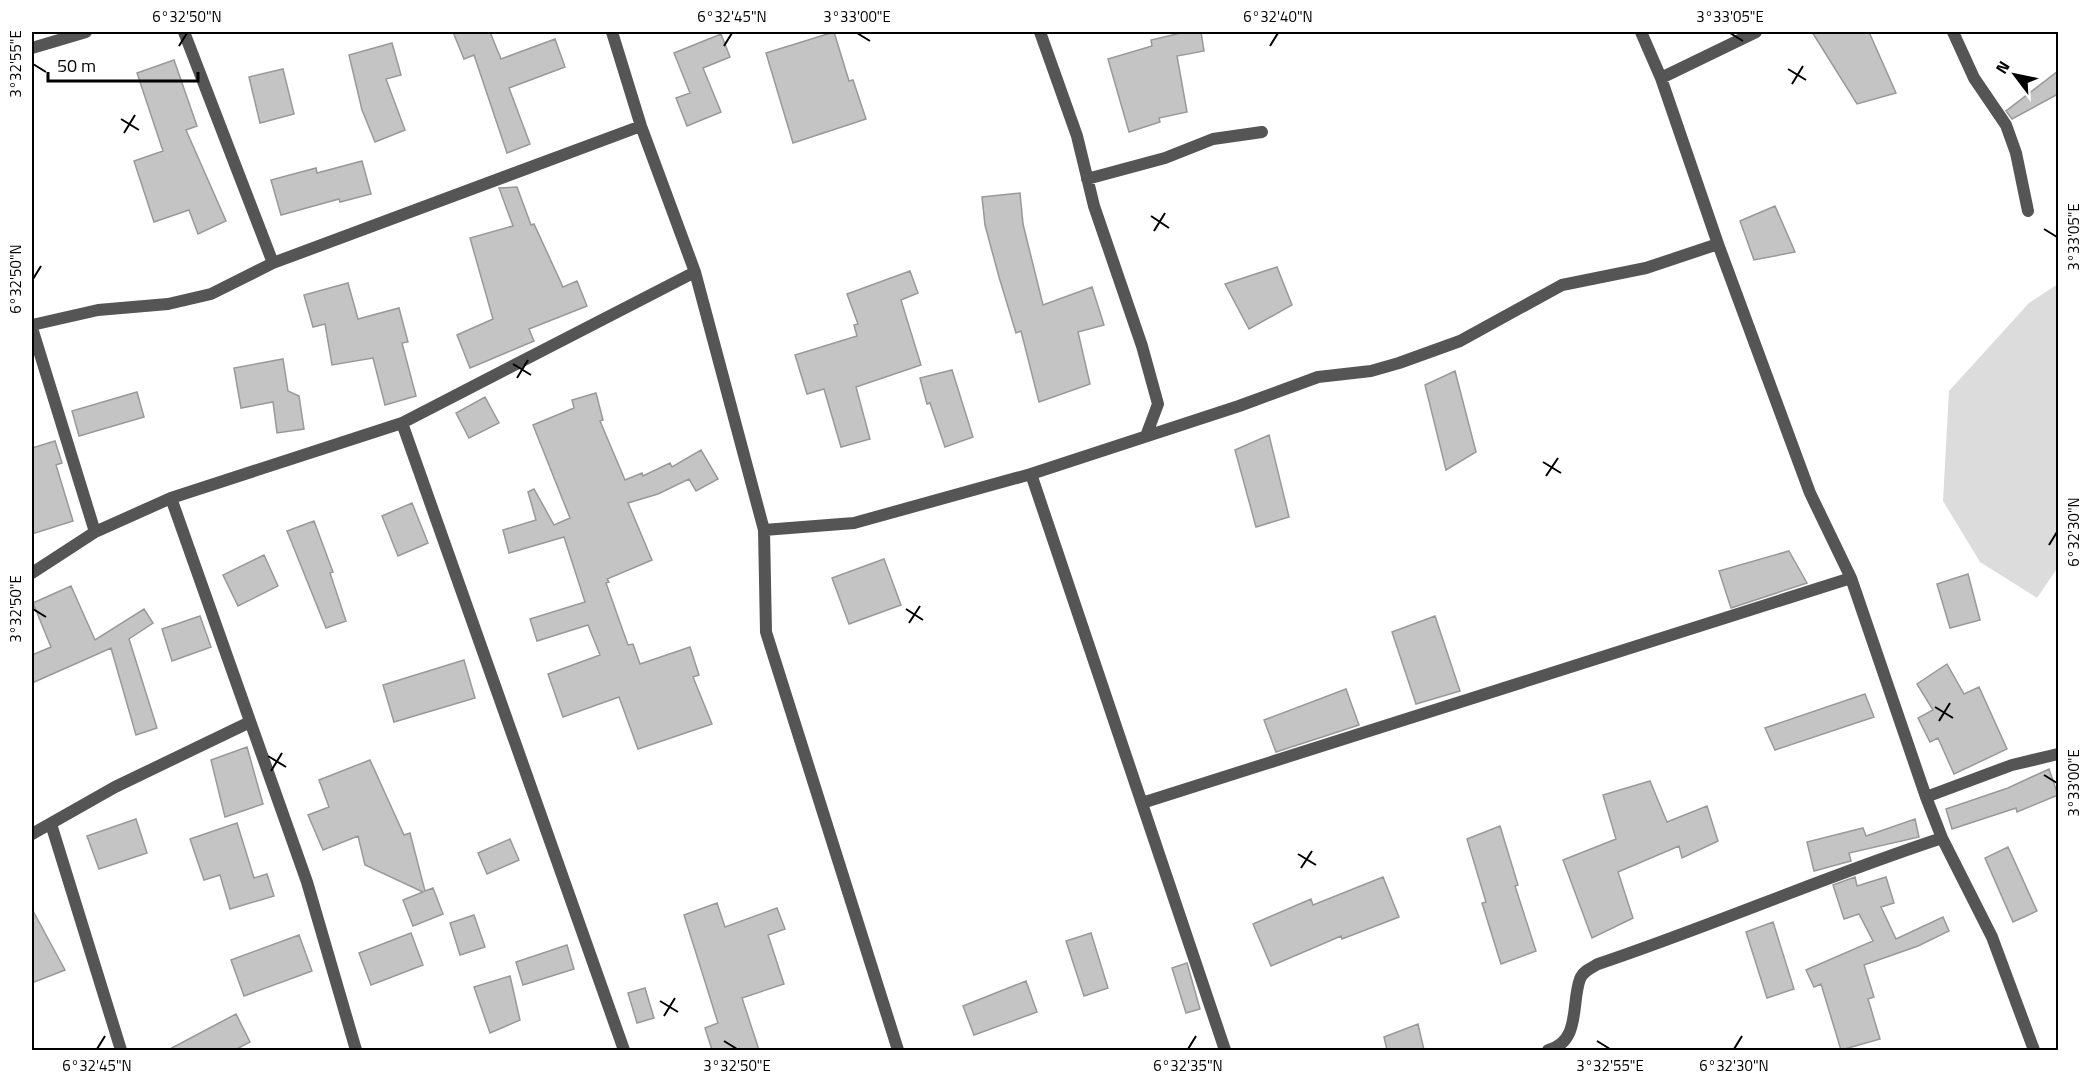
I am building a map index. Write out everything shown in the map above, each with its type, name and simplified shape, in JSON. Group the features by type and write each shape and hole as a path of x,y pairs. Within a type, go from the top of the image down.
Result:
{"street":[{"path":"32,48 86,32"},
{"path":"184,32 273,263"},
{"path":"612,32 641,126 695,272 764,530 766,632 898,1050"},
{"path":"1040,32 1077,136 1094,206 1142,346 1158,404 1146,436"},
{"path":"1641,32 1661,78 1718,244 1810,493 1851,578 1926,797 1942,838 1992,937 2034,1050"},
{"path":"1661,78 1756,32"},
{"path":"1953,32 1974,78 2006,125 2016,153 2028,211"},
{"path":"95,531 32,327 98,310 168,304 211,294 273,263 641,126"},
{"path":"1088,179 1165,158 1213,139 1262,132"},
{"path":"764,530 854,523 1031,474 1318,377 1371,371 1399,363 1460,341 1562,285 1646,268 1718,244"},
{"path":"32,573 95,531 171,498 402,423 695,272"},
{"path":"402,423 624,1050"},
{"path":"1031,474 1225,1050"},
{"path":"171,498 307,882 356,1050"},
{"path":"1142,802 1851,578"},
{"path":"32,834 115,787 250,722"},
{"path":"1926,797 2012,765 2058,754"},
{"path":"51,824 120,1050"},
{"path":"1548,1050 1563,1042 1571,1029 1580,979 1585,971 1598,964 1699,929 1869,862 1942,838"}],"shaded area":[{"path":"2058,284 2058,567 2037,598 1980,562 1943,501 1949,391 2029,303"}],"building":[{"path":"453,32 490,32 501,59 555,39 565,67 509,88 530,144 507,153 474,55 464,59"},
{"path":"834,32 849,81 853,80 866,119 793,143 766,53"},
{"path":"1185,32 1201,32 1204,51 1177,56 1187,112 1159,118 1160,122 1129,132 1108,59 1152,46 1151,40"},
{"path":"1812,32 1869,32 1896,93 1857,104"},
{"path":"721,34 730,57 703,68 721,112 687,126 676,98 690,93 674,53"},
{"path":"392,43 401,75 386,79 405,130 375,142 362,110 349,55"},
{"path":"174,60 197,126 186,130 226,221 198,234 189,210 154,222 134,161 163,151 137,73"},
{"path":"283,69 294,114 260,123 249,77"},
{"path":"2058,71 2058,94 2012,119 2006,111"},
{"path":"362,161 371,194 340,202 339,199 281,215 271,180 316,168 317,173"},
{"path":"517,187 531,225 534,224 563,287 577,281 587,306 529,329 534,341 470,368 457,335 493,319 470,238 513,226 499,188"},
{"path":"1020,193 1023,224 1043,305 1092,287 1104,325 1078,332 1090,384 1039,402 1021,331 1016,333 999,277 985,225 982,197"},
{"path":"1775,206 1795,252 1754,260 1740,221"},
{"path":"1277,267 1292,305 1249,329 1225,284"},
{"path":"910,271 918,293 901,300 921,365 856,387 870,439 841,447 824,389 807,394 795,355 857,336 854,325 858,324 847,294"},
{"path":"348,283 358,319 399,308 408,342 402,343 416,396 385,405 373,358 332,365 325,324 313,327 304,295"},
{"path":"283,359 288,391 299,396 304,429 277,433 273,402 241,408 234,368"},
{"path":"952,370 973,437 945,447 930,403 927,404 920,378"},
{"path":"1455,371 1476,452 1446,470 1425,385"},
{"path":"137,392 144,417 79,436 72,411"},
{"path":"596,393 603,420 600,421 625,480 642,473 643,476 670,463 672,467 701,450 718,479 696,491 689,479 658,494 628,503 652,560 607,579 609,582 606,583 628,645 633,644 640,664 690,647 699,675 693,677 712,724 638,749 619,697 563,717 548,674 600,655 588,625 537,641 530,619 585,602 564,537 509,553 503,530 536,520 528,492 534,489 554,525 570,518 533,425 574,408 572,400"},
{"path":"485,397 499,423 469,438 456,413"},
{"path":"1269,435 1289,517 1256,527 1235,450"},
{"path":"55,441 62,463 56,465 73,521 32,534 32,448"},
{"path":"412,503 428,543 398,556 382,516"},
{"path":"314,521 333,572 330,573 346,621 326,628 287,531"},
{"path":"1789,551 1807,583 1731,608 1719,571"},
{"path":"264,555 278,586 238,606 223,575"},
{"path":"884,559 901,605 849,624 832,578"},
{"path":"1968,574 1980,620 1950,628 1937,584"},
{"path":"71,586 95,640 144,609 153,623 129,639 157,728 136,735 111,648 32,683 32,655 51,647 33,603"},
{"path":"200,616 211,647 172,661 162,629"},
{"path":"1435,616 1460,691 1416,704 1392,632"},
{"path":"464,660 475,698 394,722 383,685"},
{"path":"1947,664 1964,694 1979,687 2007,749 1954,774 1938,738 1930,742 1918,718 1933,710 1917,684"},
{"path":"1346,689 1359,725 1276,752 1264,720"},
{"path":"1865,694 1874,717 1775,750 1765,728"},
{"path":"247,747 263,804 225,817 211,760"},
{"path":"370,760 404,835 410,833 425,891 433,888 443,914 413,926 403,900 423,892 365,865 358,836 323,850 308,815 329,807 319,780"},
{"path":"2049,769 2058,795 2017,812 2016,808 1952,829 1946,809 2008,788"},
{"path":"1650,781 1667,822 1707,806 1718,841 1682,858 1679,846 1618,872 1633,918 1592,938 1563,860 1616,839 1603,795"},
{"path":"136,819 147,853 99,869 87,836"},
{"path":"1915,819 1919,837 1849,853 1851,861 1814,871 1807,842 1863,828 1866,836"},
{"path":"237,823 254,878 267,874 274,896 230,909 220,875 204,880 190,839"},
{"path":"1500,826 1518,885 1515,886 1536,951 1501,964 1482,903 1486,902 1467,839"},
{"path":"510,839 519,860 487,874 478,853"},
{"path":"2008,847 2037,911 2013,922 1985,858"},
{"path":"1383,877 1399,917 1342,939 1341,936 1271,966 1253,924 1311,899 1313,905"},
{"path":"1855,877 1857,886 1886,877 1894,903 1881,907 1896,939 1943,917 1949,931 1918,946 1864,965 1874,997 1868,999 1880,1039 1841,1050 1821,984 1814,987 1806,970 1873,941 1859,914 1844,919 1833,885"},
{"path":"717,903 725,927 777,908 785,929 768,935 784,984 742,998 759,1050 712,1050 705,1028 718,1023 684,915"},
{"path":"32,909 65,970 32,983"},
{"path":"474,915 485,947 460,955 450,923"},
{"path":"1773,922 1794,989 1767,998 1746,932"},
{"path":"411,933 423,965 371,985 359,953"},
{"path":"1091,933 1108,988 1084,996 1066,941"},
{"path":"299,935 312,971 244,996 231,960"},
{"path":"567,945 574,969 523,985 516,962"},
{"path":"1187,963 1200,1009 1186,1013 1172,968"},
{"path":"510,976 520,1020 490,1033 474,987"},
{"path":"1026,981 1037,1012 974,1035 963,1006"},
{"path":"645,988 654,1018 637,1023 628,993"},
{"path":"236,1014 250,1042 235,1050 168,1050"},
{"path":"1418,1024 1424,1050 1387,1050 1384,1037"}]}
